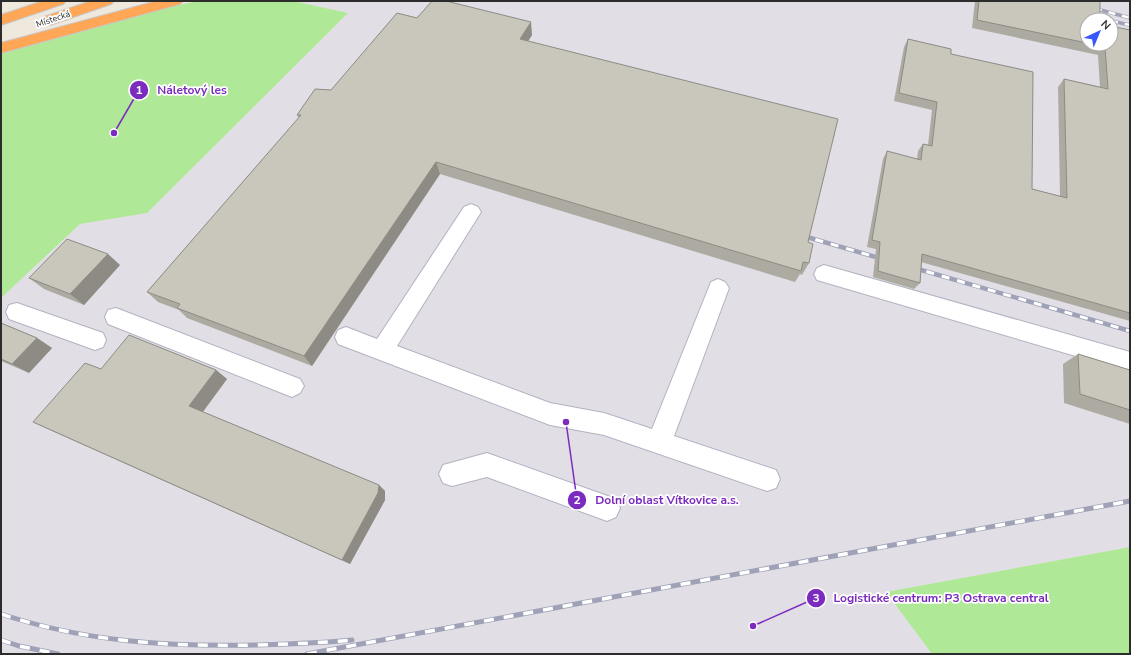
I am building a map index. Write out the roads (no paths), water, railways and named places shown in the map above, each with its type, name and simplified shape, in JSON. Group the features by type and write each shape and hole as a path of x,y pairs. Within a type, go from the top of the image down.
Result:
{"highway":[{"path":"1,9 20,1"},
{"name":"Místecká","path":"1,20 58,1"},
{"name":"Místecká","path":"1,36 106,1"},
{"path":"1,48 175,1"}],"lane":[{"path":"382,350 471,212"},
{"path":"824,274 1130,362"},
{"path":"659,443 718,288"},
{"path":"17,312 95,340"},
{"path":"116,316 292,386"},
{"path":"346,337 550,414 604,424 767,479"},
{"path":"452,474 487,465 607,508"}],"railway":[{"path":"1068,1 1130,18"},
{"path":"1119,23 1130,25"},
{"path":"800,235 886,260"},
{"path":"911,267 1130,331"},
{"path":"307,654 1130,501"},
{"path":"1,614 64,631 128,641 192,645 258,645 352,640"},
{"path":"1,640 19,646 58,654"}],"place":[{"name":"Náletový les","path":"114,133"},
{"name":"Dolní oblast Vítkovice a.s.","path":"566,422"},
{"name":"Logistické centrum: P3 Ostrava central","path":"753,626"}]}
